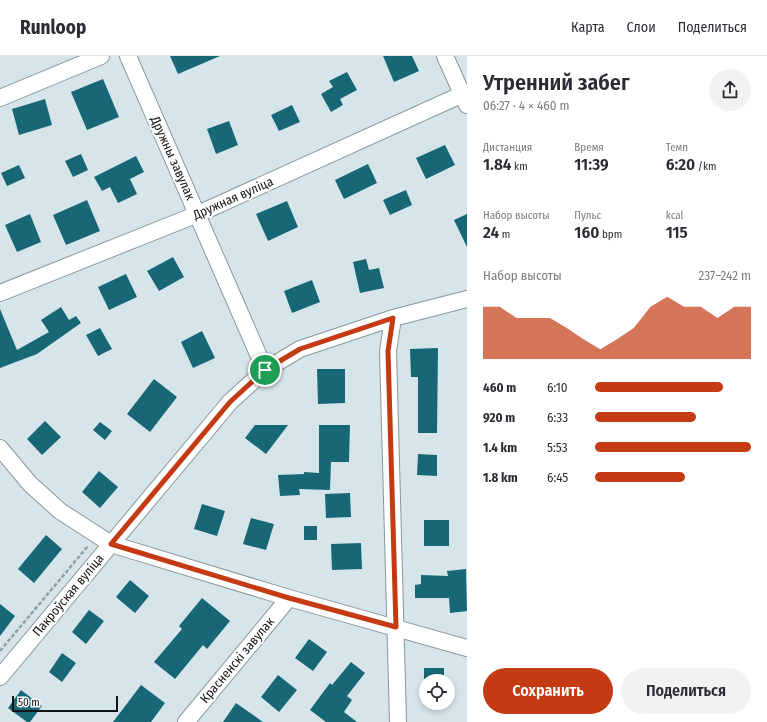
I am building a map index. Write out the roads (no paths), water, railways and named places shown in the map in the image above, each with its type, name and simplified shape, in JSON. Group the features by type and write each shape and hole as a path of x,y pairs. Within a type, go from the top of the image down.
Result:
{"street":[{"path":"0,98 100,56"},
{"name":"Дружны завулак","path":"128,56 265,370"},
{"path":"445,56 465,100"},
{"name":"Дружная вуліца","path":"0,293 198,214 465,100"},
{"name":"Пакроўская вуліца","path":"0,677 230,402 265,370 300,349 393,318 467,299"},
{"path":"393,318 388,351 398,722"},
{"path":"0,448 30,484 60,511 111,544 289,598 467,648"},
{"name":"Красненскі завулак","path":"186,722 289,598"}]}
